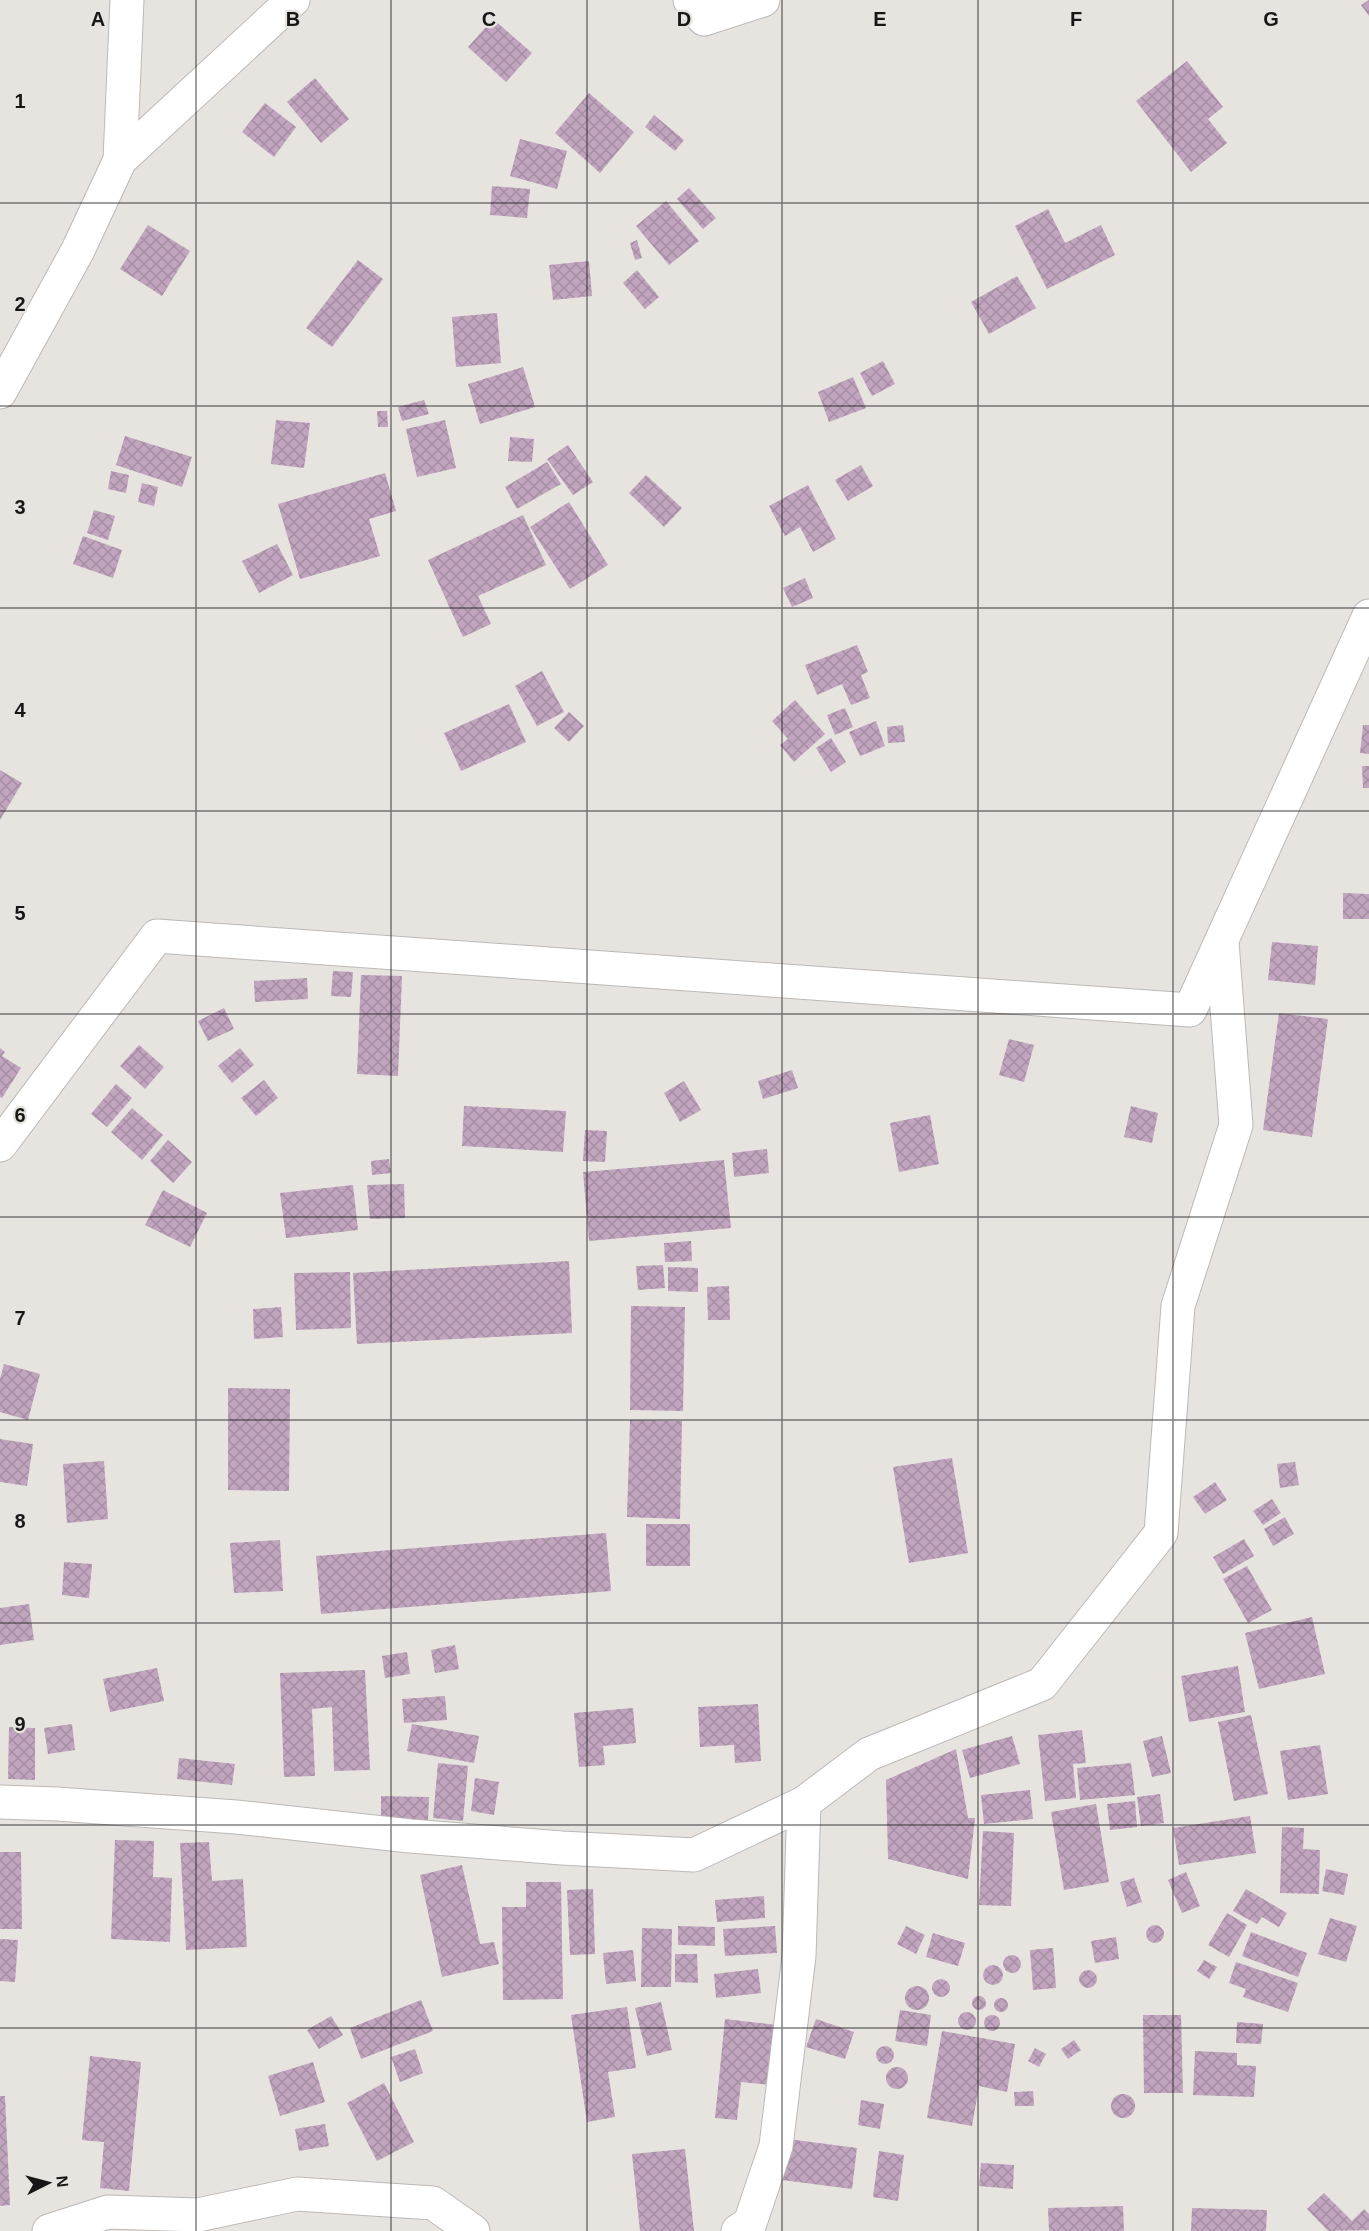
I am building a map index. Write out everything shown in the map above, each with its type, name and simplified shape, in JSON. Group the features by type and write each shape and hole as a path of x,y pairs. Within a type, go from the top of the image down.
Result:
{"street":[{"path":"120,160 127,0"},
{"path":"0,392 78,250 120,160 293,0"},
{"path":"690,0 704,19 763,0"},
{"path":"0,1145 157,936 1190,1010 1369,616"},
{"path":"0,1802 224,1816 410,1836 562,1848 694,1855 804,1803 869,1754 1042,1684 1161,1533 1178,1306 1236,1125 1222,939"},
{"path":"738,2231 750,2223 776,2146 799,1956 804,1803"},
{"path":"49,2231 108,2212 198,2215 297,2194 433,2203 473,2231"}],"building":[{"path":"1369,0 1369,16 1361,5"},
{"path":"493,19 532,53 506,82 468,47"},
{"path":"1187,61 1223,107 1208,119 1227,143 1191,172 1136,101"},
{"path":"315,78 349,119 321,143 287,102"},
{"path":"589,93 634,132 600,173 555,133"},
{"path":"265,103 296,127 274,157 242,132"},
{"path":"654,115 684,140 675,151 645,127"},
{"path":"520,139 567,151 557,189 510,176"},
{"path":"492,186 530,189 527,218 490,215"},
{"path":"689,188 716,218 703,229 677,199"},
{"path":"666,201 699,241 669,265 636,226"},
{"path":"1048,209 1065,243 1101,225 1115,255 1047,289 1015,226"},
{"path":"148,225 190,251 162,296 120,269"},
{"path":"637,240 642,258 635,260 630,243"},
{"path":"358,260 383,279 332,347 306,328"},
{"path":"589,261 592,296 553,300 549,265"},
{"path":"637,270 659,297 645,309 623,283"},
{"path":"1017,276 1036,308 989,334 971,302"},
{"path":"497,313 501,363 456,367 452,317"},
{"path":"883,361 895,384 872,396 860,373"},
{"path":"523,367 535,407 480,424 468,384"},
{"path":"853,377 866,408 829,422 818,392"},
{"path":"424,400 429,414 402,421 398,407"},
{"path":"377,411 387,411 388,427 378,427"},
{"path":"276,420 310,423 304,468 271,464"},
{"path":"445,420 456,468 417,477 406,429"},
{"path":"125,436 192,457 182,487 116,465"},
{"path":"510,437 534,439 532,462 508,461"},
{"path":"568,445 593,482 573,495 547,459"},
{"path":"547,462 561,484 517,509 505,487"},
{"path":"861,465 873,486 848,501 835,480"},
{"path":"111,471 129,475 126,493 108,489"},
{"path":"385,473 396,511 369,519 380,556 300,579 278,504"},
{"path":"646,475 682,508 664,527 629,493"},
{"path":"142,483 158,487 154,506 138,502"},
{"path":"808,485 836,539 813,552 800,527 785,536 769,506"},
{"path":"569,502 608,565 570,589 530,527"},
{"path":"94,510 115,516 108,540 87,533"},
{"path":"523,515 546,565 478,596 491,624 463,637 428,560"},
{"path":"83,536 122,550 113,578 73,564"},
{"path":"277,544 293,575 259,593 242,561"},
{"path":"805,578 813,598 792,607 783,588"},
{"path":"857,645 868,672 861,675 870,698 851,705 842,684 817,695 805,665"},
{"path":"542,671 564,712 537,726 515,686"},
{"path":"795,700 825,734 794,762 780,745 788,739 772,721"},
{"path":"509,704 526,742 461,771 444,733"},
{"path":"845,708 853,727 835,735 827,715"},
{"path":"569,712 584,726 569,742 554,728"},
{"path":"876,721 885,746 860,756 849,732"},
{"path":"903,725 905,742 888,743 887,727"},
{"path":"1363,725 1369,725 1369,754 1360,753"},
{"path":"831,738 846,762 831,772 816,748"},
{"path":"1362,766 1369,766 1369,788 1363,788"},
{"path":"0,770 22,783 0,820"},
{"path":"1343,893 1369,894 1369,919 1343,919"},
{"path":"1272,942 1318,946 1315,985 1268,980"},
{"path":"333,971 353,972 351,997 331,996"},
{"path":"361,975 402,976 398,1076 357,1074"},
{"path":"307,978 308,999 255,1002 254,981"},
{"path":"224,1008 234,1029 208,1041 198,1021"},
{"path":"1279,1013 1328,1019 1312,1137 1263,1130"},
{"path":"1009,1039 1034,1045 1024,1082 999,1075"},
{"path":"139,1045 164,1067 145,1089 120,1066"},
{"path":"0,1048 5,1052 2,1056 21,1068 2,1098 0,1097"},
{"path":"240,1048 254,1065 232,1083 218,1066"},
{"path":"792,1070 798,1088 763,1099 758,1081"},
{"path":"264,1080 278,1098 256,1116 241,1098"},
{"path":"684,1081 701,1110 680,1122 664,1093"},
{"path":"116,1084 132,1098 107,1127 91,1114"},
{"path":"464,1106 566,1111 563,1152 462,1146"},
{"path":"1131,1106 1158,1113 1152,1143 1124,1137"},
{"path":"132,1108 163,1135 142,1160 111,1132"},
{"path":"930,1115 939,1164 899,1172 890,1123"},
{"path":"585,1130 607,1131 605,1162 583,1161"},
{"path":"168,1140 192,1162 173,1183 150,1161"},
{"path":"767,1149 769,1173 734,1177 732,1153"},
{"path":"389,1159 391,1173 372,1175 371,1161"},
{"path":"724,1160 731,1228 589,1241 583,1172"},
{"path":"404,1184 405,1218 370,1219 367,1185"},
{"path":"353,1185 358,1230 286,1238 280,1193"},
{"path":"163,1190 207,1213 190,1247 145,1225"},
{"path":"691,1241 692,1261 665,1262 664,1243"},
{"path":"569,1261 572,1333 357,1344 353,1273"},
{"path":"663,1265 665,1288 638,1290 636,1266"},
{"path":"668,1267 698,1268 698,1292 668,1291"},
{"path":"350,1272 351,1328 296,1330 294,1273"},
{"path":"729,1286 730,1320 708,1320 707,1287"},
{"path":"631,1306 685,1307 683,1411 630,1410"},
{"path":"281,1307 283,1337 254,1339 253,1309"},
{"path":"4,1364 40,1374 28,1420 0,1412 0,1379"},
{"path":"228,1388 290,1389 289,1491 228,1490"},
{"path":"630,1420 682,1421 680,1519 627,1517"},
{"path":"0,1439 33,1444 27,1486 0,1482"},
{"path":"952,1458 968,1553 909,1563 893,1467"},
{"path":"104,1461 108,1519 67,1523 63,1464"},
{"path":"1295,1462 1299,1485 1280,1488 1277,1464"},
{"path":"1215,1482 1227,1500 1205,1514 1193,1497"},
{"path":"1272,1499 1281,1513 1263,1525 1253,1511"},
{"path":"1285,1517 1294,1534 1273,1546 1264,1529"},
{"path":"646,1524 690,1524 690,1566 646,1566"},
{"path":"606,1533 611,1591 321,1614 316,1556"},
{"path":"1244,1539 1254,1556 1223,1574 1213,1557"},
{"path":"280,1540 283,1591 234,1593 230,1543"},
{"path":"64,1562 92,1564 89,1598 62,1595"},
{"path":"1247,1566 1272,1610 1248,1623 1223,1579"},
{"path":"29,1604 34,1640 0,1645 0,1608"},
{"path":"1312,1617 1325,1674 1259,1689 1245,1633"},
{"path":"455,1645 459,1669 435,1673 431,1650"},
{"path":"407,1652 410,1674 385,1678 382,1656"},
{"path":"1238,1666 1245,1712 1189,1722 1181,1676"},
{"path":"157,1668 164,1701 110,1712 103,1679"},
{"path":"365,1670 370,1770 334,1771 332,1707 312,1709 315,1776 284,1777 280,1673"},
{"path":"445,1696 447,1720 404,1723 402,1699"},
{"path":"758,1704 761,1761 735,1763 734,1745 700,1747 698,1707"},
{"path":"633,1708 636,1743 603,1746 605,1765 579,1767 574,1713"},
{"path":"1251,1715 1268,1794 1234,1801 1218,1722"},
{"path":"72,1724 75,1750 48,1754 44,1728"},
{"path":"412,1724 479,1736 474,1763 407,1751"},
{"path":"9,1727 35,1728 35,1780 8,1779"},
{"path":"1082,1730 1086,1763 1073,1764 1076,1798 1045,1801 1038,1735"},
{"path":"1012,1736 1020,1764 970,1778 962,1750"},
{"path":"1162,1736 1171,1773 1152,1777 1143,1741"},
{"path":"1320,1745 1328,1794 1288,1800 1280,1751"},
{"path":"956,1749 968,1818 975,1818 968,1879 888,1859 886,1780"},
{"path":"179,1758 235,1764 232,1785 177,1779"},
{"path":"438,1763 468,1766 463,1821 433,1818"},
{"path":"1131,1763 1135,1795 1080,1800 1077,1768"},
{"path":"475,1778 499,1782 494,1815 471,1811"},
{"path":"1030,1790 1033,1819 984,1824 981,1795"},
{"path":"1160,1794 1164,1823 1141,1826 1137,1797"},
{"path":"381,1796 429,1797 428,1822 381,1820"},
{"path":"1135,1801 1137,1827 1110,1830 1107,1804"},
{"path":"1096,1804 1109,1882 1064,1890 1051,1812"},
{"path":"1250,1816 1256,1853 1179,1865 1173,1828"},
{"path":"1282,1827 1304,1828 1303,1849 1320,1850 1319,1894 1280,1893"},
{"path":"983,1831 1014,1833 1011,1906 979,1905"},
{"path":"115,1840 154,1841 153,1877 172,1878 170,1942 111,1939"},
{"path":"209,1842 212,1881 243,1879 247,1947 186,1950 180,1843"},
{"path":"0,1852 21,1852 22,1929 0,1929"},
{"path":"462,1865 480,1944 494,1942 499,1964 442,1977 420,1875"},
{"path":"1326,1869 1348,1874 1344,1895 1322,1891"},
{"path":"1186,1872 1200,1906 1182,1913 1168,1880"},
{"path":"1134,1878 1142,1902 1127,1907 1120,1882"},
{"path":"526,1882 561,1882 563,1999 503,2000 502,1907 526,1907"},
{"path":"593,1889 595,1954 570,1955 567,1890"},
{"path":"1246,1889 1287,1913 1279,1927 1262,1917 1257,1924 1233,1911"},
{"path":"764,1896 765,1918 717,1922 715,1900"},
{"path":"1227,1913 1247,1925 1229,1957 1208,1945"},
{"path":"1330,1918 1357,1926 1346,1962 1318,1954"},
{"path":"1155,1925 1161,1928 1164,1934 1161,1940 1155,1943 1149,1940 1146,1934 1149,1928"},
{"path":"678,1926 715,1927 715,1946 678,1945"},
{"path":"775,1926 777,1953 725,1956 723,1929"},
{"path":"906,1926 925,1935 916,1954 897,1944"},
{"path":"642,1928 672,1929 671,1987 641,1987"},
{"path":"1251,1932 1307,1953 1298,1977 1242,1956"},
{"path":"933,1933 965,1943 958,1966 926,1957"},
{"path":"1116,1937 1119,1959 1095,1963 1091,1941"},
{"path":"0,1939 18,1940 15,1982 0,1981"},
{"path":"1053,1948 1056,1988 1033,1990 1030,1950"},
{"path":"633,1950 636,1981 606,1984 603,1953"},
{"path":"675,1954 697,1954 698,1983 675,1982"},
{"path":"1012,1955 1018,1958 1021,1964 1018,1970 1012,1973 1006,1970 1003,1964 1006,1958"},
{"path":"1204,1960 1217,1967 1209,1979 1197,1971"},
{"path":"1236,1962 1298,1983 1288,2012 1243,1997 1246,1989 1229,1983"},
{"path":"993,1965 1000,1968 1003,1975 1000,1982 993,1985 986,1982 983,1975 986,1968"},
{"path":"758,1969 761,1993 716,1998 714,1974"},
{"path":"1088,1970 1094,1973 1097,1979 1094,1985 1088,1988 1082,1985 1079,1979 1082,1973"},
{"path":"941,1979 947,1982 950,1988 947,1994 941,1997 935,1994 932,1988 935,1982"},
{"path":"917,1986 926,1989 929,1998 926,2007 917,2010 908,2007 905,1998 908,1989"},
{"path":"976,1996 982,1996 986,2003 982,2010 976,2010 972,2006 972,2000"},
{"path":"1001,1998 1006,2000 1008,2005 1006,2010 1001,2012 996,2010 994,2005 996,2000"},
{"path":"421,2000 433,2031 361,2059 350,2028"},
{"path":"661,2002 672,2050 647,2056 635,2008"},
{"path":"627,2007 636,2068 608,2072 615,2117 587,2122 571,2015"},
{"path":"900,2010 931,2015 927,2046 895,2041"},
{"path":"967,2012 973,2015 976,2021 973,2027 967,2030 961,2027 958,2021 961,2015"},
{"path":"989,2015 995,2015 1000,2023 998,2029 989,2031 984,2026 984,2020"},
{"path":"1143,2015 1181,2015 1183,2093 1144,2093"},
{"path":"331,2016 343,2035 319,2049 307,2030"},
{"path":"725,2019 777,2025 772,2085 741,2082 737,2120 715,2118"},
{"path":"816,2019 854,2032 845,2059 806,2047"},
{"path":"1237,2022 1263,2024 1261,2044 1236,2043"},
{"path":"942,2031 1015,2044 1007,2092 979,2086 972,2126 927,2118"},
{"path":"1074,2040 1081,2050 1068,2059 1061,2049"},
{"path":"885,2046 891,2049 894,2055 891,2061 885,2064 879,2061 876,2055 879,2049"},
{"path":"1035,2048 1046,2054 1039,2067 1028,2061"},
{"path":"415,2049 423,2073 400,2082 391,2057"},
{"path":"1195,2051 1237,2053 1237,2065 1256,2066 1254,2097 1193,2095"},
{"path":"90,2056 141,2062 129,2191 100,2188 104,2142 82,2140"},
{"path":"313,2062 325,2102 280,2116 268,2076"},
{"path":"893,2067 901,2067 908,2074 908,2082 901,2089 893,2089 886,2082 886,2074"},
{"path":"384,2083 414,2142 377,2161 347,2103"},
{"path":"1033,2091 1034,2106 1015,2106 1014,2092"},
{"path":"1123,2094 1131,2098 1135,2106 1131,2114 1123,2118 1115,2114 1111,2106 1115,2098"},
{"path":"0,2096 5,2096 10,2205 0,2206"},
{"path":"861,2100 884,2104 880,2129 858,2125"},
{"path":"325,2124 329,2146 299,2151 295,2129"},
{"path":"788,2139 857,2148 852,2189 782,2180"},
{"path":"685,2149 694,2231 640,2231 632,2154"},
{"path":"879,2151 904,2155 898,2201 873,2197"},
{"path":"981,2163 1014,2165 1013,2189 979,2186"},
{"path":"1324,2193 1352,2221 1364,2209 1369,2214 1369,2230 1328,2231 1307,2209"},
{"path":"1123,2206 1124,2231 1049,2231 1048,2208"},
{"path":"1192,2208 1267,2210 1266,2231 1191,2231"}]}
